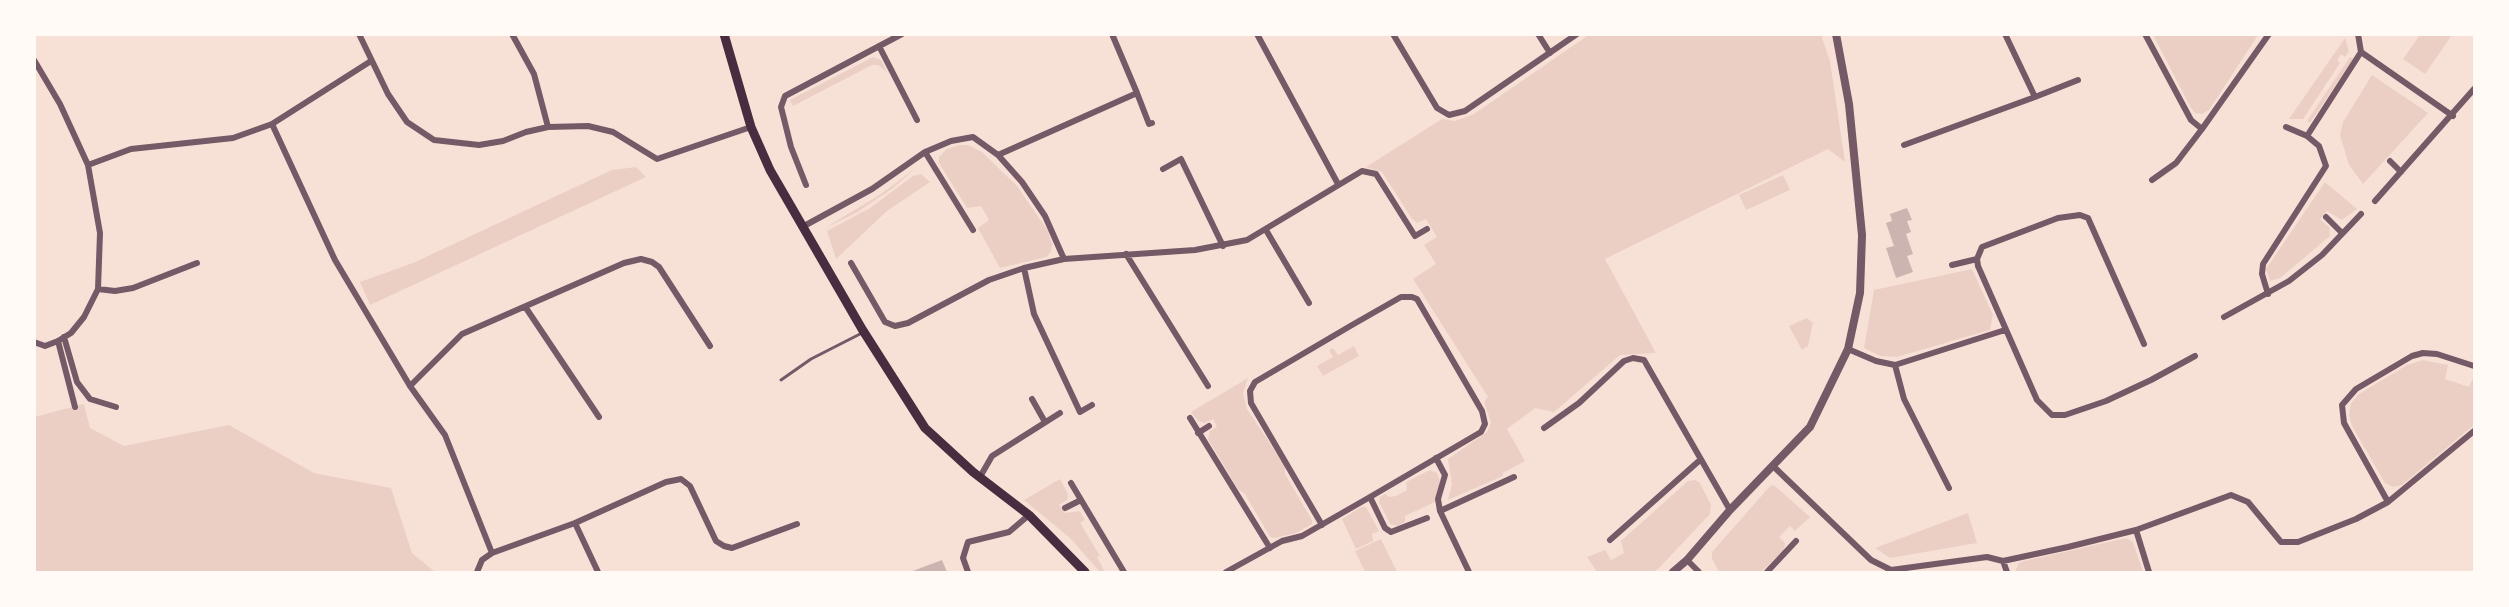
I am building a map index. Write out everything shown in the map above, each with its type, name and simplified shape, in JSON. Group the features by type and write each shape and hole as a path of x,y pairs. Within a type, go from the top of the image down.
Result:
{"main road":[{"path":"724,34 751,128 770,170 804,225 864,333 925,428 980,477 1029,515 1085,573"}],"street":[{"path":"359,34 388,94 407,122 434,140 479,145 503,141 548,127 588,126 614,132 657,159 751,128"},
{"path":"512,34 534,74 548,127"},
{"path":"806,185 791,147 781,107 785,96 902,34"},
{"path":"1112,34 1149,124 1152,123"},
{"path":"1257,34 1338,184"},
{"path":"1393,34 1437,108 1449,115 1465,111 1577,34"},
{"path":"1538,34 1550,52"},
{"path":"2005,34 2035,97"},
{"path":"2145,34 2191,120 2202,129"},
{"path":"2152,180 2176,163 2269,34"},
{"path":"2307,136 2361,52 2358,34"},
{"path":"1672,573 1688,560 1730,510 1810,427 1848,349 1860,293 1861,226 1849,104 1838,35"},
{"path":"879,46 917,120"},
{"path":"2361,52 2453,116"},
{"path":"34,60 60,104 88,165 100,233 98,289 84,317 61,339 45,346 34,342"},
{"path":"88,165 131,149 233,138 272,124 371,61"},
{"path":"1904,145 2078,80"},
{"path":"2375,201 2475,89"},
{"path":"998,155 1137,93"},
{"path":"272,124 335,260 410,386 445,435 492,553"},
{"path":"2268,294 2262,274 2263,264 2326,166 2319,146 2307,136 2286,127"},
{"path":"804,225 872,189 925,152 951,141 973,137 998,155 1022,182 1045,216 1064,259"},
{"path":"925,152 973,230"},
{"path":"1163,169 1181,159 1223,246"},
{"path":"2390,161 2401,172"},
{"path":"851,263 885,322 895,326 908,323 988,280 1024,268 1064,259 1166,253 1223,246 1247,240 1362,171 1376,174 1415,236 1427,229"},
{"path":"2224,317 2268,294 2322,255 2361,214"},
{"path":"1952,265 1977,259 1987,243 2028,228 2073,215 2088,218 2144,344"},
{"path":"2326,217 2342,233"},
{"path":"1266,230 1309,303"},
{"path":"1126,254 1208,386"},
{"path":"410,386 462,334 526,308 624,263 641,259 652,261 659,267 710,346"},
{"path":"1977,259 2005,330 2037,400 2052,415 2066,415 2103,402 2195,356"},
{"path":"98,289 115,291 133,288 197,263"},
{"path":"1024,268 1034,314 1075,402 1080,412 1092,405"},
{"path":"1226,573 1270,548 1302,536 1322,525 1481,432 1485,418 1416,299 1401,297 1256,382 1250,391 1251,402 1322,525"},
{"path":"526,308 599,417"},
{"path":"1848,349 1876,361 1895,365 2005,330"},
{"path":"61,339 75,407"},
{"path":"61,339 77,382 90,399 116,407"},
{"path":"2388,502 2344,423 2342,405 2356,389 2412,356 2423,353 2437,354 2475,366"},
{"path":"1544,428 1579,403 1624,361 1639,358 1649,364 1700,460 1730,510"},
{"path":"1895,365 1904,399 1949,488"},
{"path":"1032,399 1045,422"},
{"path":"980,477 992,456 1060,413"},
{"path":"1190,418 1270,548"},
{"path":"1198,433 1209,426"},
{"path":"1773,466 1871,560 1891,570 1987,557 2003,561 2136,530 2231,495 2248,502 2274,537 2288,544 2308,539 2388,502 2475,431"},
{"path":"1436,458 1445,475 1438,499 1440,511 1469,573"},
{"path":"1610,540 1700,460"},
{"path":"1440,511 1514,477"},
{"path":"477,573 482,560 492,553 575,523 666,482 681,479 690,486 716,541 724,546 732,548 796,524"},
{"path":"1071,483 1124,573"},
{"path":"1370,497 1388,531 1400,530 1427,518"},
{"path":"1065,507 1081,500"},
{"path":"968,573 963,558 968,542 1009,532 1029,515"},
{"path":"575,523 598,573"},
{"path":"2136,530 2149,573"},
{"path":"1767,573 1796,541"},
{"path":"1688,560 1699,573"},
{"path":"2003,561 2007,573"}],"lane":[{"path":"781,380 811,359 864,333"}],"shaded area":[{"path":"1590,34 1821,35 1830,61 1845,162 1828,149 1605,259 1656,353 1620,355 1554,412 1535,408 1507,429 1525,461 1503,473 1503,476 1448,500 1452,484 1448,459 1487,432 1491,422 1484,402 1488,397 1413,279 1436,264 1424,245 1437,237 1426,219 1417,223 1412,219 1382,172 1366,167 1442,119 1455,121 1474,114"},
{"path":"2153,35 2258,35 2209,110 2202,114 2195,113 2191,108"},
{"path":"2420,35 2452,35 2425,74 2403,59"},
{"path":"2345,38 2349,51 2345,57 2341,54 2337,60 2340,63 2303,119 2289,119"},
{"path":"873,57 881,60 887,72 878,65 872,65 793,106 790,100"},
{"path":"2350,57 2353,59 2310,123 2307,121"},
{"path":"2372,75 2428,113 2363,184 2349,165 2340,135 2343,122"},
{"path":"968,145 982,152 1017,186 1048,231 1052,244 1051,252 1046,257 1000,268 978,228 989,220 981,206 967,208 939,163 939,157 947,149"},
{"path":"636,167 646,177 370,305 360,282 413,263 612,170"},
{"path":"917,167 893,188 856,213 825,228 881,194"},
{"path":"921,174 930,182 887,211 836,259 827,231 870,208 913,176"},
{"path":"1783,175 1790,190 1746,210 1739,195"},
{"path":"2325,182 2357,209 2342,220 2327,211 2320,219 2329,227 2330,236 2280,278 2270,281 2266,269"},
{"path":"1972,269 1993,315 1990,330 1897,357 1880,356 1864,348 1874,290"},
{"path":"1807,318 1813,323 1808,346 1802,350 1789,326"},
{"path":"1354,346 1359,356 1323,376 1317,366 1333,357 1329,350 1333,348 1338,355"},
{"path":"2423,360 2448,365 2445,379 2469,387 2474,376 2474,425 2402,485 2393,487 2385,483 2352,426 2349,415 2351,403 2359,394 2407,365"},
{"path":"1248,378 1243,393 1247,409 1285,466 1285,474 1312,520 1312,524 1296,533 1275,538 1270,537 1245,494 1238,489 1208,439 1210,431 1217,427 1213,419 1205,423 1198,421 1191,412"},
{"path":"84,404 90,428 124,446 229,425 314,473 391,488 412,553 435,572 35,572 34,417"},
{"path":"1430,470 1437,473 1440,481 1435,502 1405,516 1405,522 1398,526 1390,524 1379,502 1380,497 1385,494 1389,497 1396,496 1407,490 1406,482"},
{"path":"1060,479 1068,494 1067,500 1059,505 1065,513 1080,511 1085,520 1080,523 1100,556 1097,557 1104,570 1100,572 1070,538 1024,500"},
{"path":"1695,480 1700,483 1711,505 1710,514 1659,568 1653,572 1597,572 1587,557 1605,550 1611,560 1624,553 1621,541 1688,481"},
{"path":"1771,485 1810,517 1795,531 1790,526 1779,537 1785,543 1784,550 1761,572 1719,572 1712,559 1712,552"},
{"path":"1361,507 1366,507 1379,531 1372,534 1373,541 1356,549 1342,519"},
{"path":"1968,513 1977,543 1890,558 1875,548"},
{"path":"2126,538 2133,542 2143,572 2015,572 2019,563 2024,561"},
{"path":"1381,539 1397,572 1365,572 1355,551"}],"building":[{"path":"1907,208 1912,220 1907,221 1911,232 1906,234 1913,254 1907,256 1913,272 1896,278 1886,248 1894,246 1886,223 1892,221 1890,214"},
{"path":"942,560 947,572 910,572"}]}
